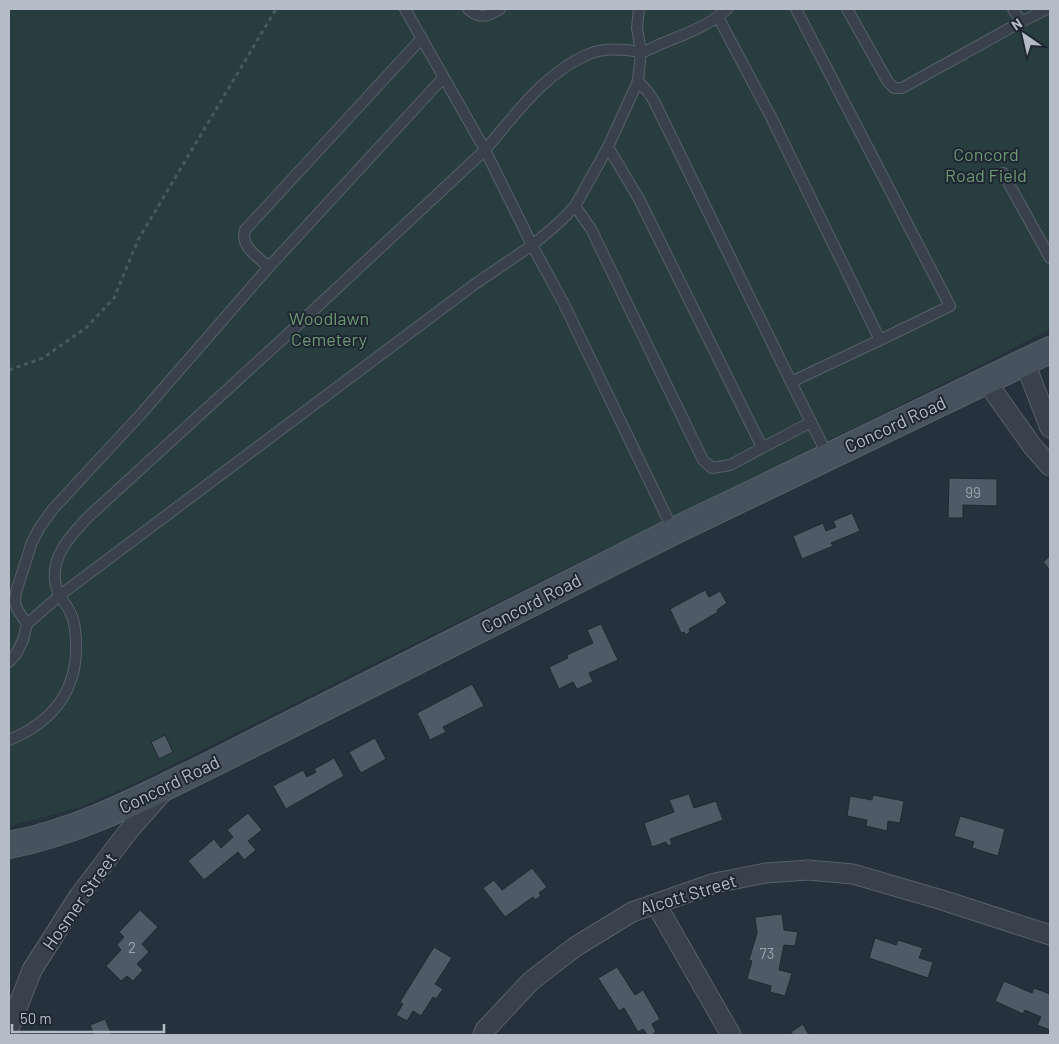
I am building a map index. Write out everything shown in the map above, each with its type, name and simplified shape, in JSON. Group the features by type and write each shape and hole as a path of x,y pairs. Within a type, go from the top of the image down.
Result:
{"street":[{"name":"Concord Road","path":"9,844 32,840 80,826 169,784 674,531 1050,350"},
{"path":"1025,363 1050,428"},
{"path":"986,382 1033,447 1050,466"},
{"name":"Hosmer Street","path":"9,1029 32,970 79,896 130,829 169,784"},
{"name":"Alcott Street","path":"483,1035 485,1030 530,981 575,947 632,912 715,883 766,873 808,870 853,874 1050,935"},
{"path":"656,904 731,1035"}],"lane":[{"path":"405,9 486,150 532,245 564,304 674,531"},
{"path":"468,9 475,15 484,16 500,9"},
{"path":"9,662 16,654 23,640 27,624 59,596 555,227 575,206 608,147 638,80 641,52 637,28 639,9"},
{"path":"9,740 36,727 52,713 66,692 74,673 77,658 76,627 69,609 59,596 54,580 56,564 66,543 87,518 486,150 527,99 553,77 590,53 615,49 641,52 705,25 727,9"},
{"path":"791,382 950,306 796,9"},
{"path":"847,9 888,82 894,88 902,88 1047,9"},
{"path":"1013,9 1021,22"},
{"path":"718,17 771,117 880,340"},
{"path":"269,267 246,245 244,240 245,230 422,38"},
{"path":"27,624 17,609 15,602 16,592 26,559 40,527 53,509 141,414 269,267 443,78"},
{"path":"638,80 654,101 828,456"},
{"path":"608,147 639,199 762,447"},
{"path":"1003,173 1050,258"},
{"path":"575,206 592,229 703,460 712,468 730,465 811,422"}],"path":[{"path":"9,370 43,358 87,327 114,298 138,240 276,9"}],"green space":[{"name":"Woodlawn Cemetery","path":"9,9 1050,9 1050,329 955,378 401,650 140,781 78,808 9,826"}],"building":[{"path":"949,478 997,479 997,506 963,505 963,518 948,518"},
{"path":"852,513 860,531 831,543 833,546 802,559 793,536 823,523 826,531 836,527 833,521"},
{"path":"1050,556 1050,570 1043,562"},
{"path":"705,590 709,597 720,591 727,603 717,610 718,612 689,629 690,632 686,635 684,632 681,633 670,609"},
{"path":"601,624 618,660 589,673 593,682 577,689 573,682 559,689 549,667 568,658 567,655 593,643 587,630"},
{"path":"472,684 484,706 443,727 446,732 430,740 417,713"},
{"path":"165,735 173,752 159,759 151,742"},
{"path":"375,738 386,759 361,773 349,752"},
{"path":"334,758 344,776 286,809 273,786 303,770 307,777 316,772 314,769"},
{"path":"689,794 694,808 716,801 723,820 670,839 672,844 668,846 666,842 652,847 644,823 674,812 669,800"},
{"path":"873,795 904,801 900,823 888,821 887,831 866,826 867,820 847,816 850,796 872,800"},
{"path":"248,813 262,830 248,841 256,850 244,860 238,852 204,880 188,861 214,839 221,848 233,837 227,830"},
{"path":"960,816 1005,829 998,856 972,848 974,842 954,836"},
{"path":"532,868 547,887 539,893 541,896 535,900 533,897 505,917 483,888 494,880 502,890"},
{"path":"140,910 158,927 142,944 149,952 137,964 143,970 133,981 127,976 121,981 106,966 121,950 117,945 124,937 119,932"},
{"path":"782,914 784,930 798,932 795,946 784,945 779,970 792,973 785,996 770,992 771,986 747,979 752,961 749,960 757,933 755,917"},
{"path":"875,938 896,945 898,940 923,948 919,958 933,962 928,978 869,958"},
{"path":"434,947 452,958 435,984 443,989 436,999 433,997 421,1016 413,1011 407,1021 396,1015 403,1004 400,1002"},
{"path":"617,967 635,995 643,990 660,1019 652,1024 656,1032 652,1035 647,1035 643,1029 638,1032 624,1008 619,1011 598,978"},
{"path":"1004,981 1032,993 1034,988 1050,994 1050,1030 1037,1025 1041,1017 1025,1010 1023,1014 995,1001"},
{"path":"105,1019 112,1035 94,1035 90,1025"},
{"path":"803,1024 809,1035 793,1035 791,1032"}],"park label":[{"name":"Concord Road Field","path":"986,164"}]}
